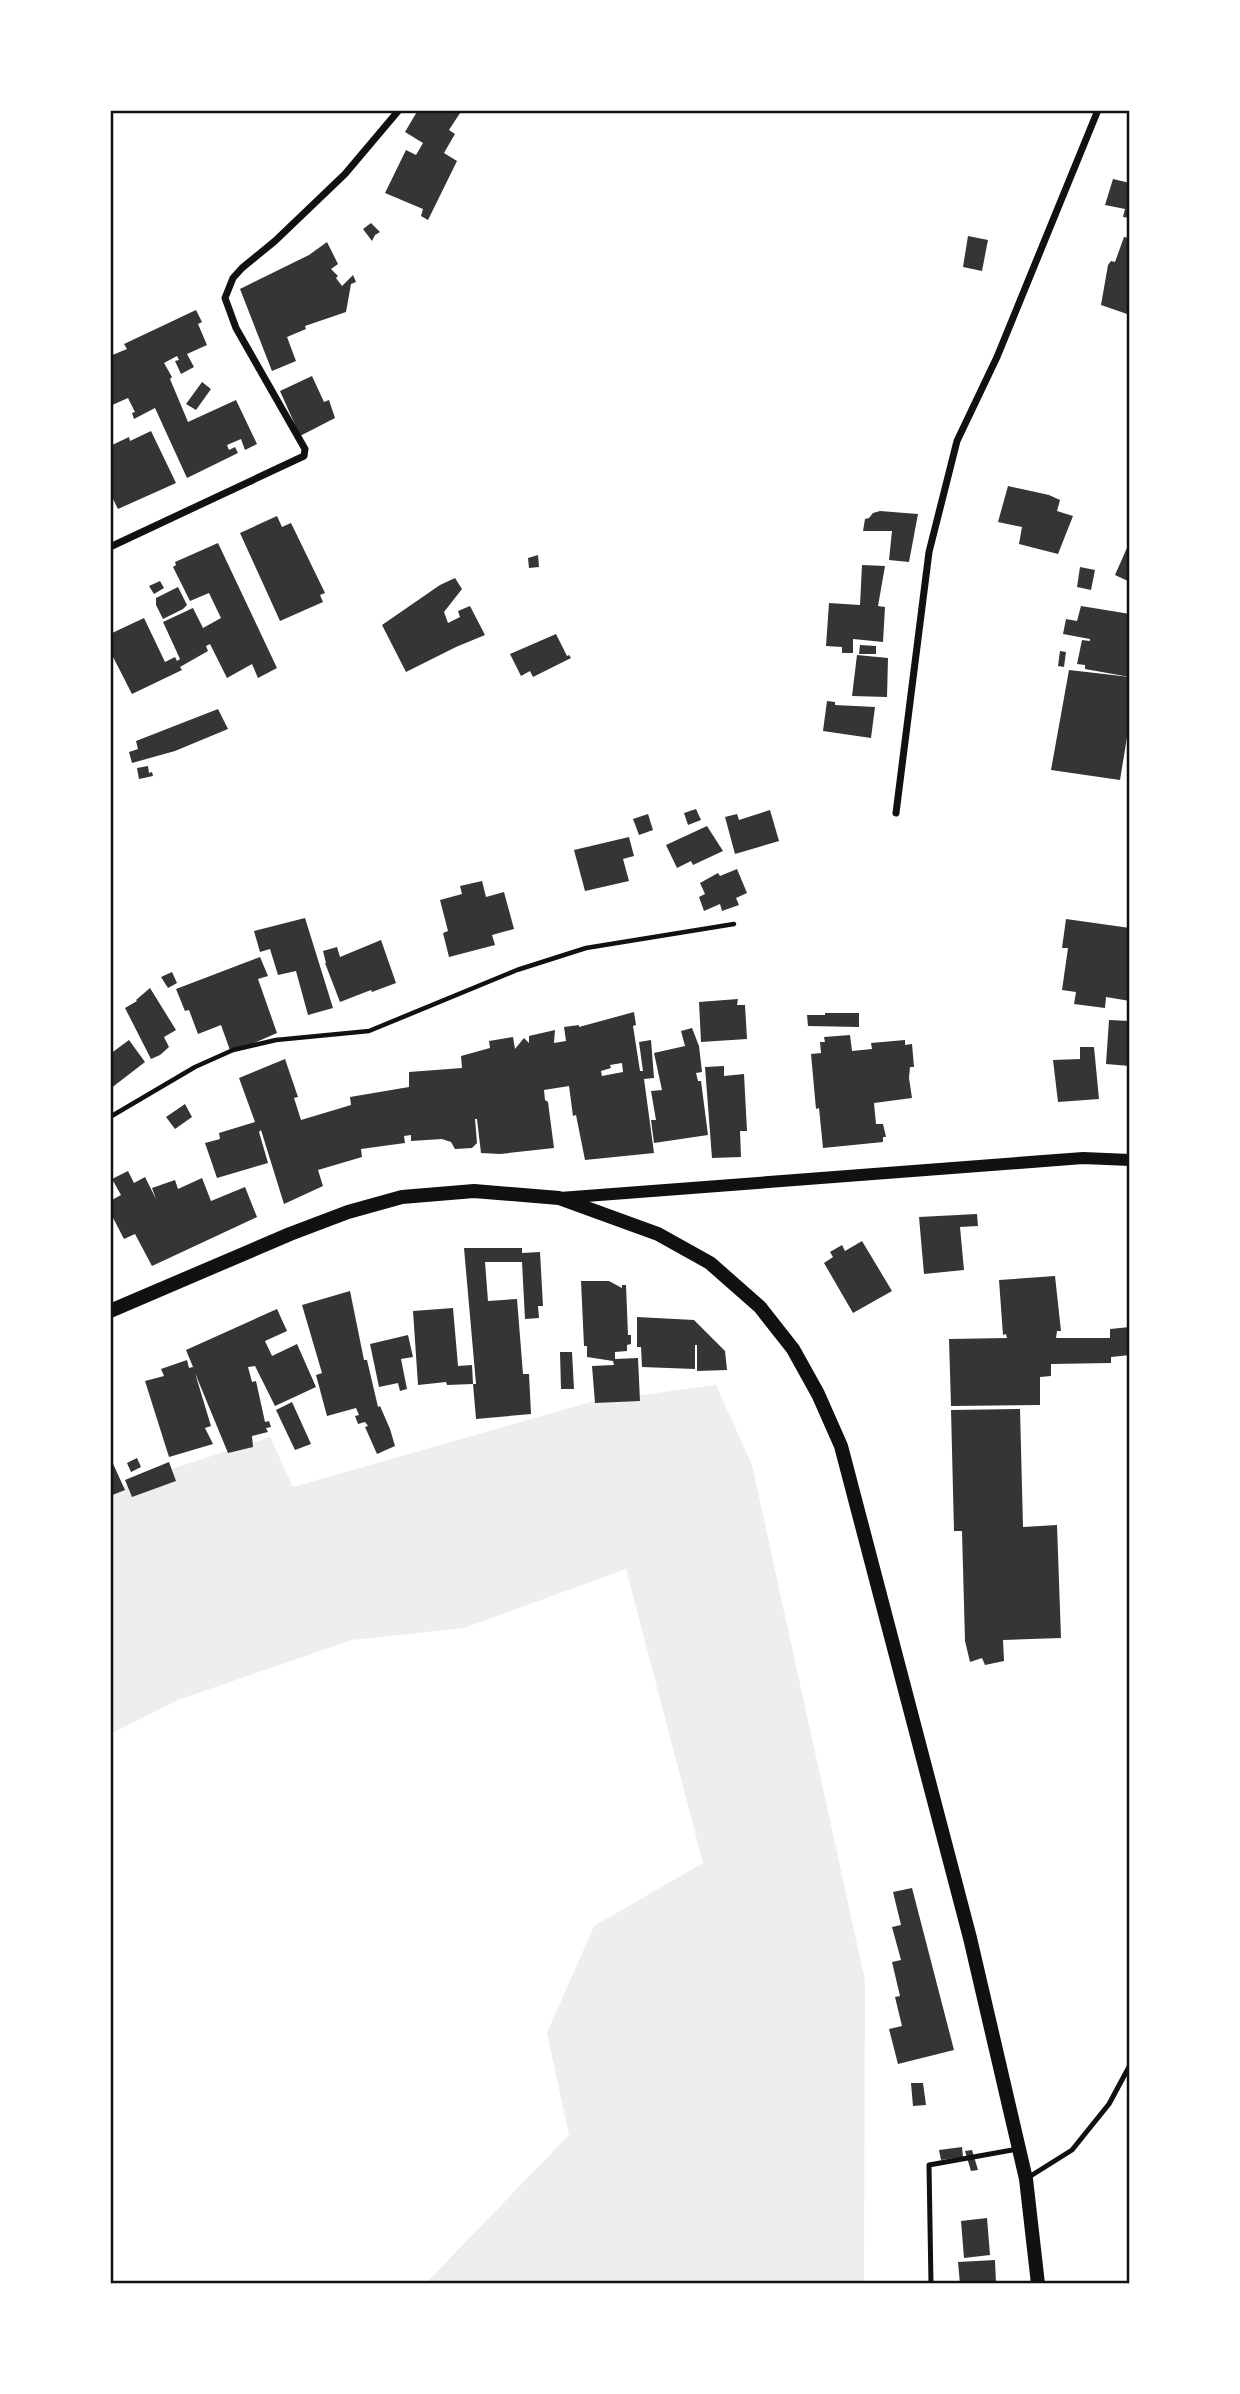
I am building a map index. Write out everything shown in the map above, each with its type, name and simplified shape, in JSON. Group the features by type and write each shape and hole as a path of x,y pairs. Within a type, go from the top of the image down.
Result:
{"main road":[{"path":"110,1311 348,1212 401,1198 474,1191 559,1198 657,1234 710,1263 760,1307 793,1349 818,1394 841,1446 970,1938 1026,2179 1038,2284"}],"street":[{"path":"110,547 302,459 305,449 236,328 225,298 233,278 242,268 275,241 345,174 398,110"},
{"path":"896,813 929,552 957,441 997,357 1098,110"},
{"path":"559,1198 1083,1158 1129,1158"}],"lane":[{"path":"1026,2179 1072,2150 1109,2104 1130,2065"},
{"path":"931,2284 929,2165 1018,2149"}],"path":[{"path":"110,1117 195,1067 233,1050 276,1040 369,1031 517,970 586,947 734,924"}],"shaded area":[{"path":"716,1385 752,1465 865,1980 864,2284 425,2284 569,2135 547,2033 594,1926 703,1863 626,1569 464,1628 352,1640 178,1700 110,1734 110,1492 135,1481 270,1437 293,1487 590,1402"}],"building":[{"path":"418,110 462,110 449,130 455,134 444,153 457,161 428,220 421,216 423,209 385,193 406,150 416,155 423,143 405,132"},
{"path":"1113,179 1130,183 1130,218 1123,217 1125,209 1105,205"},
{"path":"371,223 380,232 372,241 363,229"},
{"path":"968,236 988,240 982,271 963,267"},
{"path":"1124,237 1130,238 1130,315 1101,305 1108,265 1111,261 1115,262"},
{"path":"327,242 338,264 331,269 338,276 336,278 342,286 353,275 356,282 351,284 346,312 305,326 306,329 287,337 296,361 272,371 240,289 309,255"},
{"path":"196,310 202,322 198,324 207,345 187,354 194,367 181,374 175,361 179,360 177,356 164,363 172,377 170,379 188,422 236,400 257,444 245,450 241,439 227,445 229,450 235,447 238,453 187,478 155,408 134,419 132,413 135,412 128,398 110,406 110,356 127,349 124,344"},
{"path":"312,376 324,402 329,400 335,418 300,436 280,391"},
{"path":"202,382 211,389 196,410 186,404"},
{"path":"151,431 176,483 118,509 110,493 110,446 129,437 130,441"},
{"path":"1008,486 1060,500 1057,511 1073,516 1058,554 1019,544 1022,527 998,522"},
{"path":"880,511 918,514 909,562 889,560 892,531 863,531 865,519"},
{"path":"277,516 282,527 291,523 325,593 320,595 323,602 280,621 240,533"},
{"path":"1130,541 1130,582 1115,575"},
{"path":"218,543 277,668 258,678 252,664 227,678 210,644 206,646 208,651 180,667 182,670 132,694 110,651 110,634 144,618 165,662 175,657 177,661 180,659 163,622 193,608 203,628 221,618 209,593 190,601 173,567 175,562"},
{"path":"538,555 539,567 529,568 528,558"},
{"path":"862,565 885,566 878,606 885,607 883,642 853,639 853,653 842,653 842,647 826,646 829,603 860,605"},
{"path":"1080,567 1095,570 1091,590 1077,587"},
{"path":"455,578 462,589 444,612 448,623 460,617 458,611 470,606 485,635 406,672 382,625 440,585"},
{"path":"160,581 164,588 154,594 149,586"},
{"path":"178,587 187,605 163,619 156,605 156,598"},
{"path":"1081,606 1130,614 1130,677 1085,669 1085,665 1077,664 1082,640 1090,639 1063,634 1066,619 1077,621"},
{"path":"556,634 567,656 571,658 533,677 530,671 521,676 510,654"},
{"path":"860,645 876,646 876,654 859,654"},
{"path":"1060,651 1066,652 1064,667 1058,666"},
{"path":"857,655 888,658 887,697 852,696"},
{"path":"1069,670 1130,677 1130,719 1120,780 1051,770"},
{"path":"827,701 835,702 835,705 875,707 871,738 823,731"},
{"path":"218,709 228,729 175,751 132,763 129,752 138,749 136,741"},
{"path":"148,766 149,773 152,772 153,776 139,779 137,768"},
{"path":"696,809 701,820 688,825 684,813"},
{"path":"770,810 779,841 735,854 725,817 737,814 739,820"},
{"path":"648,814 653,830 639,835 633,819"},
{"path":"707,826 723,851 693,865 691,861 677,868 666,845"},
{"path":"629,837 634,856 623,859 629,881 585,891 574,850"},
{"path":"737,869 747,893 736,898 739,905 722,911 720,904 704,911 699,897 705,894 700,883 718,873 720,876"},
{"path":"482,881 486,897 504,892 514,929 492,935 495,945 449,957 443,933 448,931 440,900 462,894 460,886"},
{"path":"305,918 333,1008 308,1015 296,971 278,975 270,949 260,952 254,931"},
{"path":"1066,919 1130,928 1130,1001 1106,997 1105,1008 1074,1004 1076,992 1062,990 1068,948 1062,948"},
{"path":"381,940 396,983 340,1002 323,951 337,947 340,957"},
{"path":"260,957 268,976 258,979 277,1033 231,1053 221,1025 198,1034 189,1010 185,1011 176,989"},
{"path":"172,972 177,983 168,988 161,977"},
{"path":"150,988 176,1030 164,1037 169,1047 151,1059 125,1008"},
{"path":"738,999 737,1005 745,1005 747,1039 701,1042 699,1002"},
{"path":"634,1012 636,1025 633,1026 640,1071 643,1071 639,1042 651,1040 654,1078 644,1079 654,1153 585,1160 576,1115 573,1116 569,1086 544,1090 554,1148 500,1154 481,1153 475,1119 477,1143 472,1148 455,1149 451,1142 442,1139 411,1141 411,1135 404,1136 405,1143 361,1149 362,1157 318,1170 323,1186 284,1204 261,1130 259,1132 268,1163 217,1178 205,1143 220,1139 219,1133 255,1122 239,1078 285,1059 298,1097 294,1098 301,1120 351,1105 350,1097 409,1087 409,1072 462,1068 461,1056 490,1048 489,1041 513,1037 515,1049 524,1038 529,1043 529,1036 555,1030 554,1043 566,1041 564,1027 579,1027","holes":["622,1063 623,1072 602,1076 601,1071 611,1068 610,1065"]},
{"path":"859,1013 859,1027 808,1026 807,1015"},
{"path":"1109,1020 1130,1021 1130,1066 1106,1064"},
{"path":"692,1028 699,1046 702,1072 696,1073 698,1081 701,1081 708,1135 654,1143 651,1120 656,1120 651,1091 662,1090 654,1053 685,1046 681,1031"},
{"path":"850,1035 852,1051 872,1049 871,1043 905,1040 905,1045 912,1044 914,1067 910,1067 909,1078 912,1098 874,1103 876,1124 883,1124 886,1137 883,1137 883,1142 823,1148 811,1054 821,1053 820,1042 825,1042 824,1037"},
{"path":"129,1040 145,1062 110,1089 110,1054"},
{"path":"1080,1047 1094,1047 1099,1099 1058,1102 1053,1060 1080,1059"},
{"path":"724,1066 724,1076 744,1074 747,1131 740,1131 741,1157 712,1158 705,1067"},
{"path":"185,1104 192,1117 175,1129 166,1117"},
{"path":"128,1171 134,1183 145,1177 156,1199 152,1188 175,1180 178,1189 202,1178 211,1201 245,1187 257,1217 152,1266 135,1234 124,1239 110,1212 110,1201 121,1195 112,1179"},
{"path":"977,1214 978,1226 960,1227 964,1270 924,1274 919,1217"},
{"path":"862,1241 892,1291 853,1313 824,1263 833,1257 830,1252 842,1245 845,1251"},
{"path":"464,1248 522,1248 522,1253 540,1252 543,1306 538,1306 539,1318 525,1319 522,1262 485,1262 488,1301 517,1299 523,1374 529,1374 531,1414 476,1419 473,1384 476,1384"},
{"path":"1055,1276 1061,1331 1057,1331 1056,1338 1110,1338 1110,1329 1130,1327 1130,1355 1111,1357 1111,1363 1051,1364 1051,1376 1040,1377 1040,1405 951,1406 949,1339 1007,1338 1006,1334 1003,1335 999,1280"},
{"path":"581,1281 609,1281 622,1288 622,1285 626,1285 628,1335 631,1335 631,1344 627,1345 627,1351 615,1352 615,1359 638,1358 640,1401 595,1403 592,1366 614,1365 613,1361 587,1357 587,1346 584,1346"},
{"path":"350,1291 364,1360 367,1360 378,1407 380,1406 395,1446 377,1454 365,1427 368,1426 365,1422 358,1424 355,1416 359,1415 356,1408 327,1416 316,1375 322,1373 302,1305"},
{"path":"453,1308 458,1366 472,1365 473,1384 447,1385 446,1382 418,1385 413,1311"},
{"path":"277,1309 287,1331 265,1341 272,1356 297,1344 316,1387 275,1406 255,1366 248,1367 252,1382 256,1381 265,1422 269,1421 271,1427 266,1428 268,1432 252,1436 253,1447 228,1453 195,1373 211,1426 205,1428 213,1444 169,1457 145,1381 164,1376 161,1369 187,1360 189,1368 193,1367 186,1350"},
{"path":"637,1317 694,1320 725,1351 727,1370 697,1371 697,1345 695,1369 642,1367 641,1347 637,1347"},
{"path":"408,1335 413,1357 401,1359 407,1389 400,1391 398,1383 379,1387 370,1344"},
{"path":"560,1352 572,1352 574,1389 561,1389"},
{"path":"292,1402 311,1444 295,1450 276,1410"},
{"path":"1020,1409 1023,1527 1057,1525 1061,1638 1003,1640 1004,1661 985,1665 982,1658 970,1662 965,1641 962,1531 954,1531 951,1410"},
{"path":"110,1457 125,1490 110,1496"},
{"path":"137,1458 141,1467 131,1472 127,1463"},
{"path":"169,1462 176,1481 132,1497 125,1480"},
{"path":"912,1888 954,2050 898,2064 889,2029 902,2026 895,1997 900,1996 892,1962 901,1960 892,1927 901,1925 893,1892"},
{"path":"911,2083 923,2083 926,2105 913,2106"},
{"path":"962,2147 963,2157 941,2160 939,2150"},
{"path":"972,2150 978,2170 971,2171 965,2151"},
{"path":"987,2218 990,2255 964,2258 961,2221"},
{"path":"995,2260 996,2284 960,2284 958,2262"}]}
